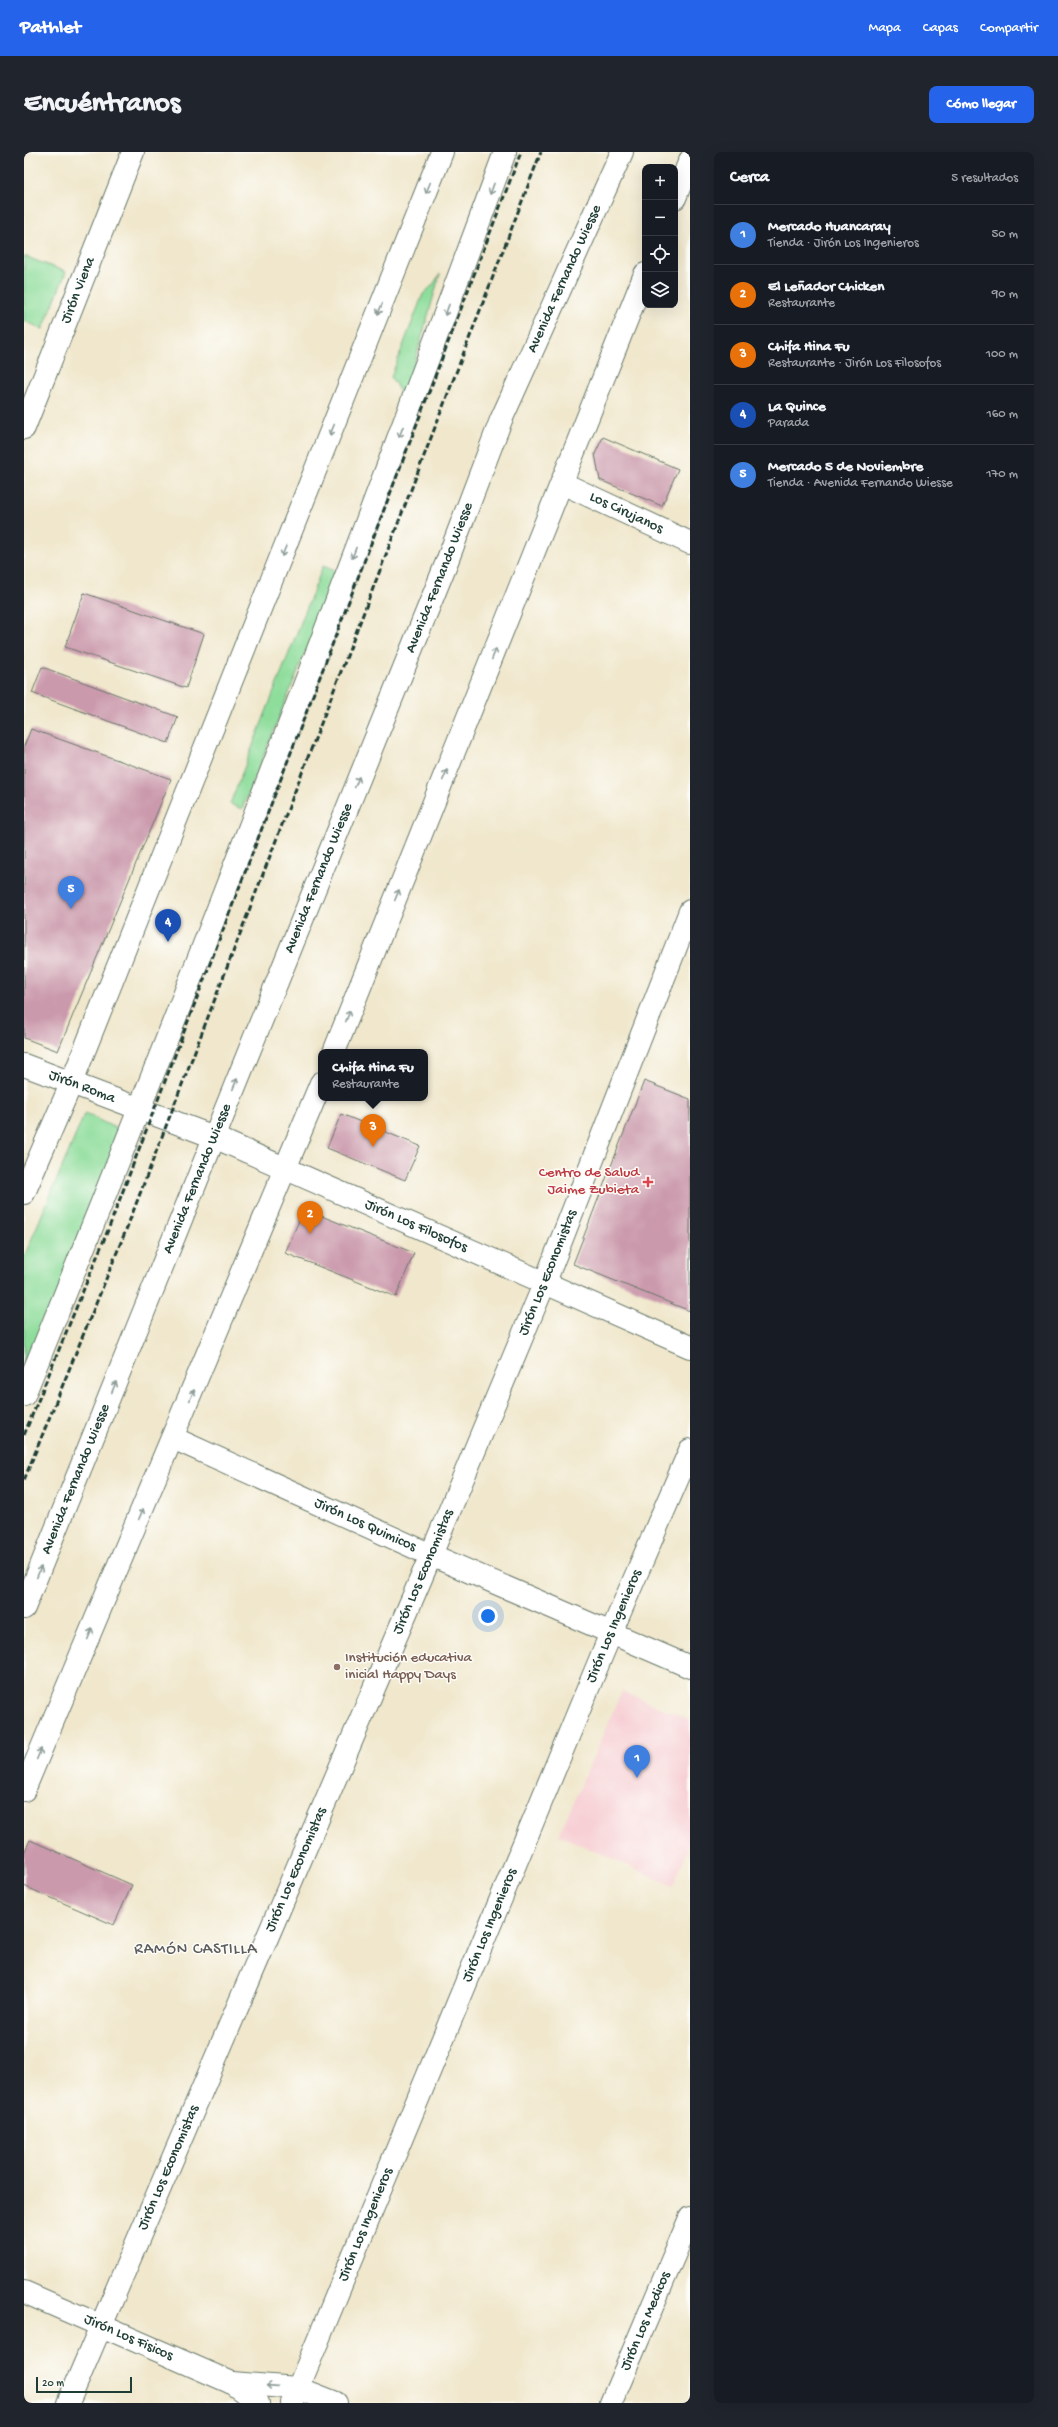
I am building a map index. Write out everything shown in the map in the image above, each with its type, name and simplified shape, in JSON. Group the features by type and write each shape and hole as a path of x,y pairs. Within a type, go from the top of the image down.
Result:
{"main road":[{"name":"Jirón Viena","path":"24,428 133,152"},
{"path":"24,1193 71,1084 442,152"},
{"path":"24,1395 140,1110 409,412 505,152"},
{"name":"Avenida Fernando Wiesse","path":"24,1608 443,571 501,420 622,152"},
{"path":"678,190 690,160"},
{"path":"335,1049 642,282"},
{"name":"Los Cirujanos","path":"562,483 690,543"},
{"name":"Jirón Los Economistas","path":"68,2403 431,1555 545,1282 690,911"},
{"name":"Jirón Roma","path":"24,1065 140,1110"},
{"path":"24,1790 287,1168 318,1090"},
{"name":"Jirón Los Filosofos","path":"140,1110 214,1137 287,1168 690,1346"},
{"name":"Jirón Los Quimicos","path":"173,1438 431,1555 690,1667"},
{"name":"Jirón Los Ingenieros","path":"295,2395 612,1633 690,1450"},
{"name":"Jirón Los Medicos","path":"611,2403 690,2218"},
{"name":"Jirón Los Fisicos","path":"24,2292 101,2324 232,2383 258,2403"},
{"name":"Jirón Los Fisicos","path":"232,2383 336,2403"}],"shaded area":[{"path":"622,1691 690,1720 690,1844 673,1886 559,1835"}],"green space":[{"path":"24,256 66,272 43,329 24,321"},
{"path":"440,274 404,399 391,377 423,294 432,286"},
{"path":"323,566 338,572 242,809 230,804"},
{"path":"85,1113 123,1132 24,1381 24,1257"}],"building":[{"path":"603,437 678,469 662,506 600,480 595,454"},
{"path":"84,593 204,634 186,688 65,647"},
{"path":"42,667 178,717 168,743 32,693"},
{"path":"31,729 171,779 58,1051 24,1038 24,746"},
{"name":"Centro de Salud Jaime Zubieta","path":"644,1081 690,1099 690,1311 573,1264"},
{"path":"341,1114 420,1146 405,1180 327,1148"},
{"path":"304,1209 414,1253 396,1297 285,1253"},
{"path":"30,1840 132,1885 114,1925 24,1886 24,1853"}],"railway":[{"path":"24,1435 108,1230 521,152"},
{"path":"24,1480 126,1230 541,152"}],"place":[{"name":"Mercado 5 de Noviembre","path":"71,909"},
{"name":"La Quince","path":"168,942"},
{"name":"Chifa Hina Fu","path":"373,1147"},
{"name":"Centro de Salud Jaime Zubieta","path":"648,1182"},
{"name":"El Leñador Chicken","path":"310,1234"},
{"name":"Institución educativa inicial Happy Days","path":"337,1667"},
{"name":"Mercado Huancaray","path":"637,1778"}],"district":[{"name":"RAMÓN CASTILLA","path":"196,1950"}]}
